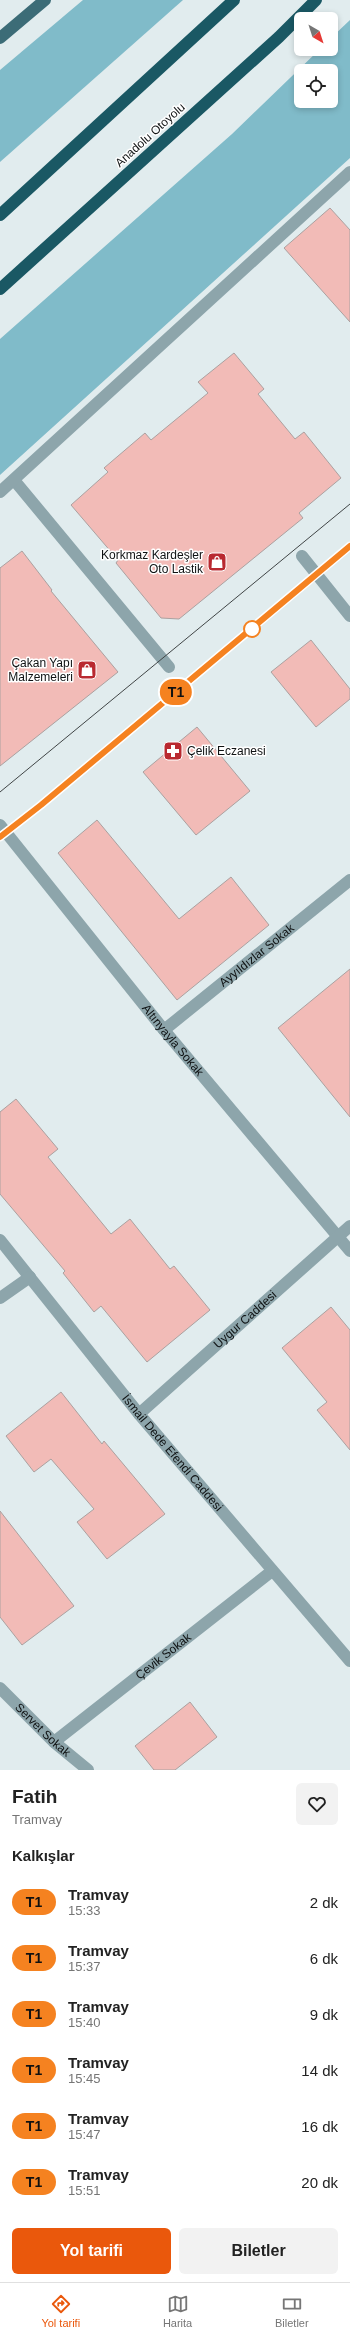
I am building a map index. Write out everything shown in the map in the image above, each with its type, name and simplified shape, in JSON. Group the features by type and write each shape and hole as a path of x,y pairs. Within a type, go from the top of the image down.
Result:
{"highway":[{"path":"0,215 234,0"},
{"name":"Anadolu Otoyolu","path":"0,288 279,37 316,0"}],"main road":[{"path":"0,38 45,0"}],"street":[{"path":"0,492 350,172"},
{"path":"14,480 169,667"},
{"path":"302,556 350,616"},
{"name":"Altınyayla Sokak","path":"0,826 164,1030 350,1252"},
{"name":"Ayyıldızlar Sokak","path":"164,1030 350,880"},
{"name":"Uygur Caddesi","path":"139,1414 350,1226"},
{"name":"İsmail Dede Efendi Caddesi","path":"0,1240 139,1414 350,1661"},
{"path":"0,1298 30,1277"},
{"name":"Çevik Sokak","path":"54,1742 272,1571"},
{"name":"Servet Sokak","path":"0,1688 54,1742 88,1770"}],"shaded area":[{"path":"83,0 183,0 0,162 0,70"},
{"path":"350,20 350,158 0,475 0,339 232,134 294,74 294,108 338,108 338,64 304,64 313,56 338,56 338,31"}],"building":[{"path":"330,208 350,230 350,322 284,248"},
{"path":"234,353 264,389 258,394 295,439 304,432 341,478 299,513 303,518 179,619 161,618 116,563 118,560 71,505 108,472 104,468 145,433 151,440 208,393 198,382"},
{"path":"22,551 52,590 51,591 118,672 0,766 0,568"},
{"path":"311,640 350,689 350,699 316,727 271,672"},
{"path":"197,727 250,791 196,835 143,772"},
{"path":"97,820 179,919 231,877 269,925 177,1000 58,853"},
{"path":"350,969 350,1117 278,1028"},
{"path":"16,1099 58,1149 48,1157 111,1234 130,1219 170,1269 174,1266 210,1310 147,1362 101,1306 94,1312 63,1273 65,1271 0,1194 0,1112"},
{"path":"331,1307 350,1330 350,1450 317,1410 327,1402 282,1348"},
{"path":"61,1392 102,1444 104,1441 165,1514 107,1559 77,1522 94,1509 51,1459 34,1472 6,1436"},
{"path":"0,1511 74,1606 22,1645 0,1617"},
{"path":"190,1702 217,1737 175,1770 154,1770 135,1746"}],"tram line":[{"path":"0,792 350,504"},
{"path":"0,837 41,805 350,546"},
{"name":"T1","path":"0,837 41,805 350,546"}],"place":[{"name":"Korkmaz Kardeşler Oto Lastik","path":"217,562"},
{"name":"Çakan Yapı Malzemeleri","path":"87,670"},
{"name":"Çelik Eczanesi","path":"173,751"}]}
